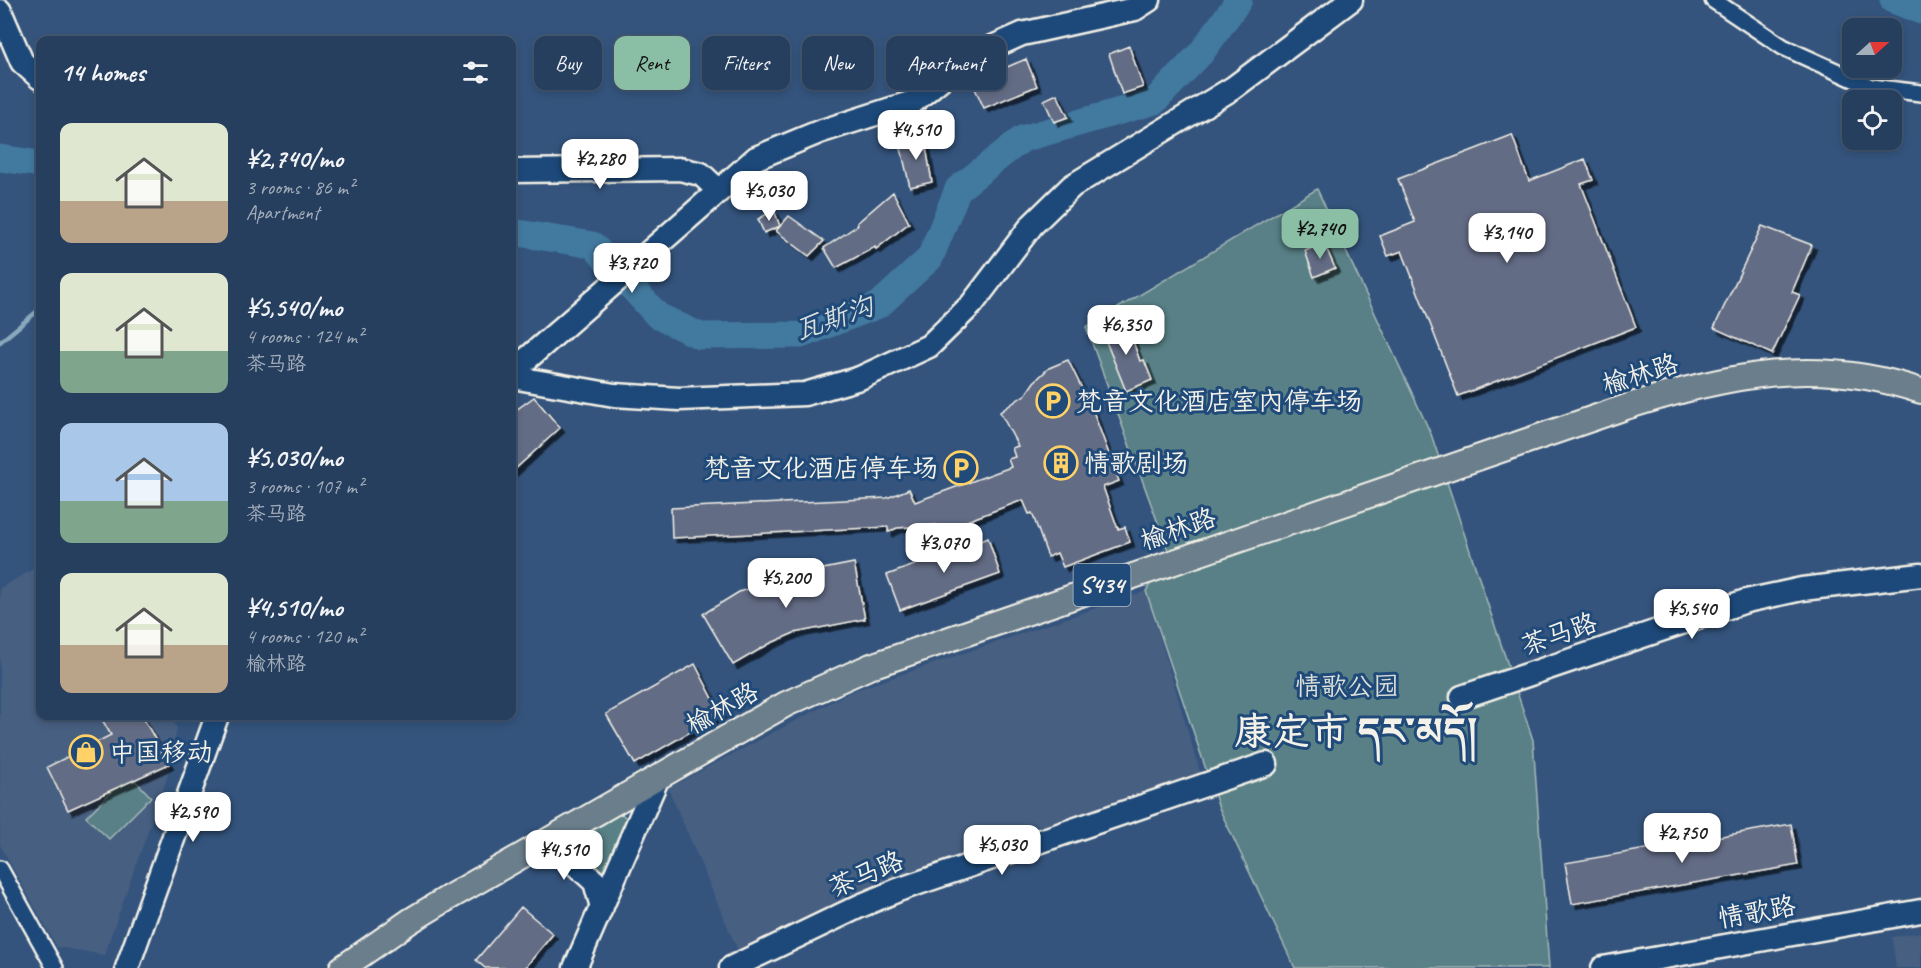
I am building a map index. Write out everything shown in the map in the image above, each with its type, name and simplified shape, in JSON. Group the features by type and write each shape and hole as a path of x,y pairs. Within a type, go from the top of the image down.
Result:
{"main road":[{"name":"榆林路","path":"342,968 410,921 658,777 786,704 871,666 1648,400 1736,379 1803,371 1826,371 1872,378 1921,392"}],"street":[{"path":"516,369 756,158 819,132 913,102 965,59 1012,38 1135,9 1149,0"},
{"path":"516,378 614,395 679,399 805,393 860,378 929,346 972,304 1032,225 1072,186 1233,88 1351,0"},
{"path":"1713,0 1783,47 1871,87 1921,93"},
{"path":"0,11 22,62 36,74"},
{"path":"516,171 680,169 701,174 719,191"},
{"name":"茶马路","path":"1462,697 1746,601 1800,589 1921,575"},
{"path":"130,964 216,720"},
{"name":"茶马路","path":"731,968 898,890 1266,764"},
{"path":"575,968 658,777"},
{"path":"534,848 562,852 595,882 602,907"},
{"path":"0,869 55,968"},
{"name":"情歌路","path":"1603,968 1921,911"}],"shaded area":[{"name":"中国移动","path":"36,567 36,720 172,720 177,728 168,775 104,955 57,947 0,845 0,588"},
{"path":"1146,591 1201,775 928,866 738,951 668,788 850,692"},
{"path":"1921,932 1921,968 1896,968 1892,937"}],"green space":[{"name":"情歌公园","path":"1317,189 1431,434 1533,740 1549,968 1295,968 1219,808 1146,591 1169,553 1086,327"},
{"path":"129,774 151,797 109,839 86,817"},
{"path":"622,814 627,819 608,869 600,874 573,849 575,842"}],"building":[{"path":"1129,46 1143,87 1122,94 1109,54"},
{"path":"1026,59 1037,86 984,108 976,90 1006,90 1006,68"},
{"path":"1057,94 1068,117 1054,122 1044,100"},
{"path":"924,135 932,182 910,187 899,140"},
{"path":"1512,135 1529,181 1585,159 1593,180 1581,184 1636,327 1458,396 1402,251 1388,256 1380,236 1415,222 1398,179"},
{"path":"893,192 909,223 876,249 875,247 836,268 824,248 858,225 857,223"},
{"path":"774,210 780,226 764,233 758,219"},
{"path":"789,216 824,241 809,256 776,231"},
{"path":"1762,226 1812,245 1792,292 1800,295 1772,354 1714,328"},
{"path":"1324,243 1335,268 1314,277 1305,251"},
{"path":"1126,322 1140,361 1144,360 1152,380 1126,391 1101,329"},
{"path":"1068,360 1093,411 1119,481 1103,487 1118,529 1125,527 1130,542 1063,567 1057,553 1048,557 1032,513 1029,514 1023,500 940,531 937,525 897,528 888,532 888,527 672,538 671,508 887,498 909,489 915,502 1011,467 1008,459 1015,457 1012,448 1018,446 1000,412 1026,394 1034,382 1049,368"},
{"path":"534,397 560,428 516,468 516,410"},
{"path":"988,538 1000,574 900,610 887,575"},
{"path":"854,563 865,619 794,633 769,644 733,665 703,614 739,592 783,577"},
{"path":"695,664 721,714 635,764 606,714"},
{"path":"102,720 144,720 169,764 68,810 47,767 111,735"},
{"path":"1791,824 1798,865 1572,904 1565,863"},
{"path":"521,907 553,934 525,968 485,968 476,960"}],"waterway":[{"name":"瓦斯沟","path":"516,233 593,245 658,316 700,336 801,335 879,305 930,258 958,189 1022,139 1155,101 1201,53 1239,0"},
{"name":"瓦斯沟","path":"1893,0 1921,11"},
{"name":"瓦斯沟","path":"0,158 36,163"},
{"path":"0,342 36,312"}],"place":[{"name":"梵音文化酒店室内停车场","path":"1053,401"},
{"name":"情歌剧场","path":"1061,463"},
{"name":"梵音文化酒店停车场","path":"961,468"},
{"name":"中国移动","path":"86,752"}],"district":[{"name":"康定市 དར་མདོ།","path":"1356,731"}]}
